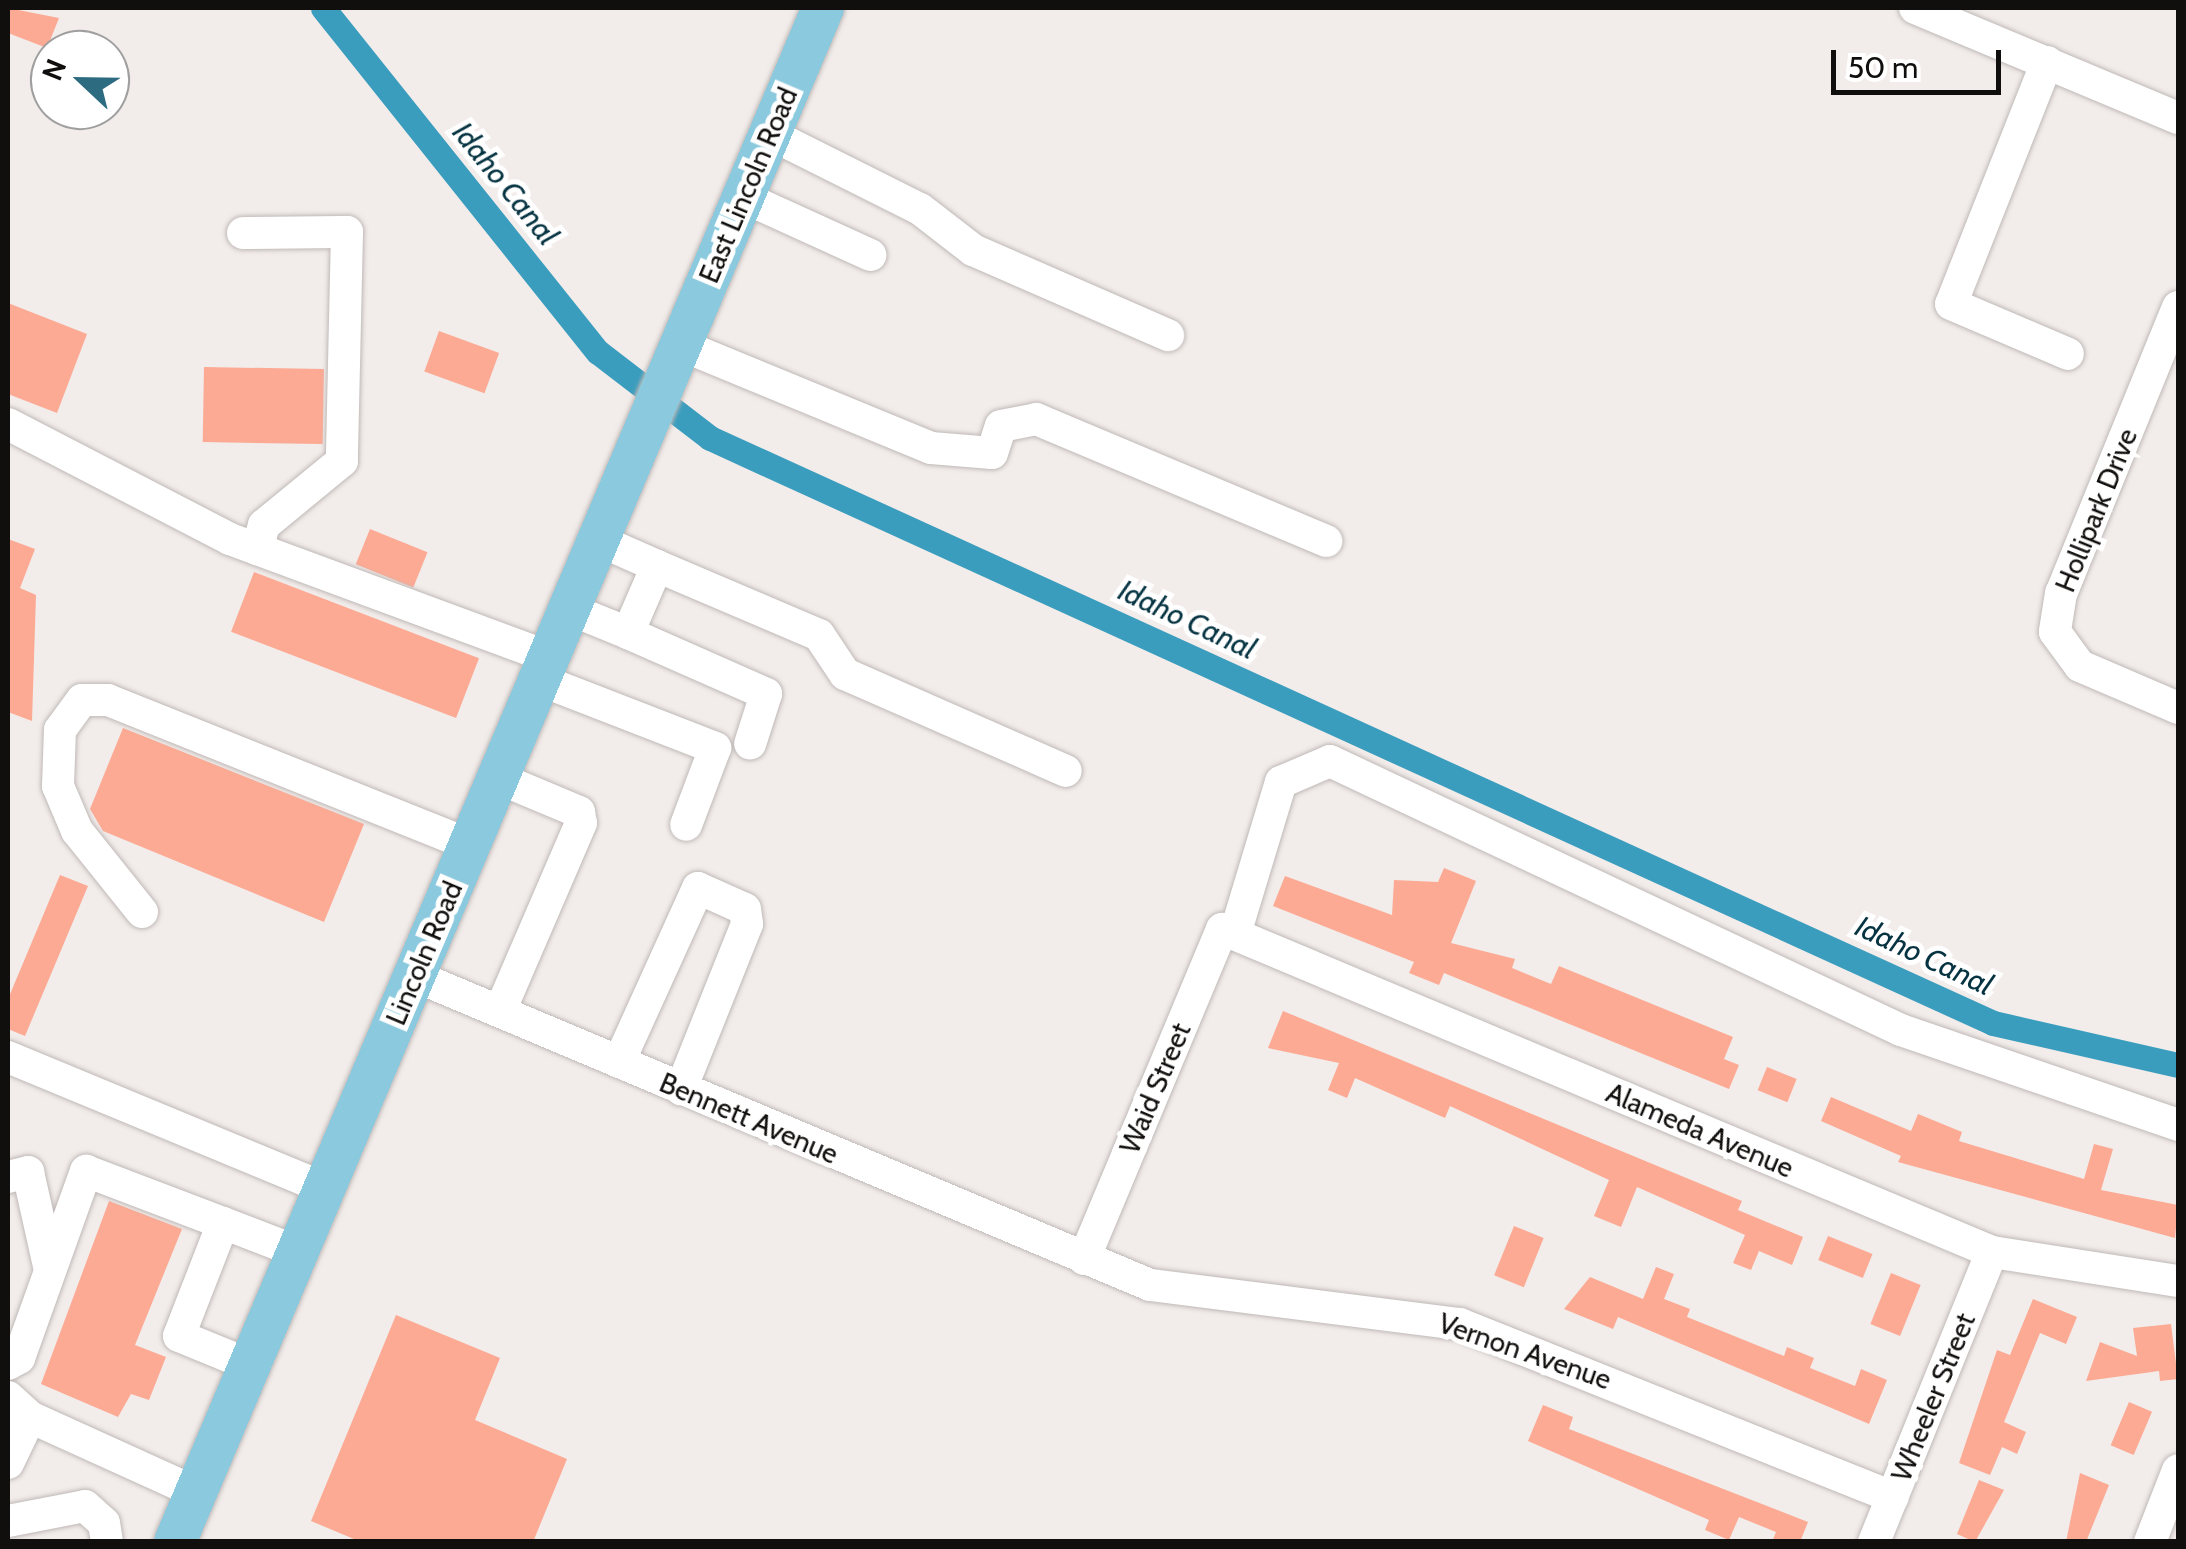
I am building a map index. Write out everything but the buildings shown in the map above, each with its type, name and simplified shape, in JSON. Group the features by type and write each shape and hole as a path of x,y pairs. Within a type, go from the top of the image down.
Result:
{"main road":[{"name":"East Lincoln Road","path":"677,354 822,8"},
{"name":"Lincoln Road","path":"175,1542 677,354"}],"street":[{"path":"1914,8 2178,118"},
{"path":"2047,62 1950,304 2068,354"},
{"path":"770,134 920,209 973,250 1168,335"},
{"path":"743,198 870,255"},
{"path":"243,233 347,232 342,461 264,525 257,549"},
{"name":"Hollipark Drive","path":"2178,307 2056,610 2056,632 2080,666 2178,708"},
{"path":"677,354 931,448 992,453 1001,426 1036,419 1326,541"},
{"path":"8,424 257,549 544,668 715,748 686,825"},
{"path":"598,540 819,635 845,674 1066,771"},
{"path":"628,633 657,566"},
{"path":"569,610 766,694 750,744"},
{"path":"142,912 77,830 58,786 60,730 82,700 108,700 470,845"},
{"path":"1234,934 1281,782 1330,761 1900,1030 2178,1125"},
{"path":"498,778 579,812 581,822 500,1011"},
{"path":"619,1062 698,888 745,908 747,924 681,1089"},
{"name":"Waid Street","path":"1084,1259 1222,928 1234,934"},
{"name":"Alameda Avenue","path":"1234,934 1992,1252 2178,1282"},
{"name":"Bennett Avenue","path":"414,976 1084,1259"},
{"path":"8,1057 325,1188"},
{"path":"32,1287 86,1171 298,1252"},
{"path":"8,1177 28,1172 32,1287 19,1358 8,1364"},
{"path":"223,1223 179,1336 250,1365"},
{"name":"Wheeler Street","path":"1874,1542 1992,1252"},
{"name":"Vernon Avenue","path":"1084,1259 1203,1296 1460,1324 1892,1497"},
{"path":"8,1463 19,1407 195,1492"},
{"path":"2150,1542 2178,1470"},
{"path":"8,1521 85,1506 104,1523 107,1542"}],"waterway":[{"name":"Idaho Canal","path":"323,8 598,352 710,438 1993,1023 2178,1065"}]}
